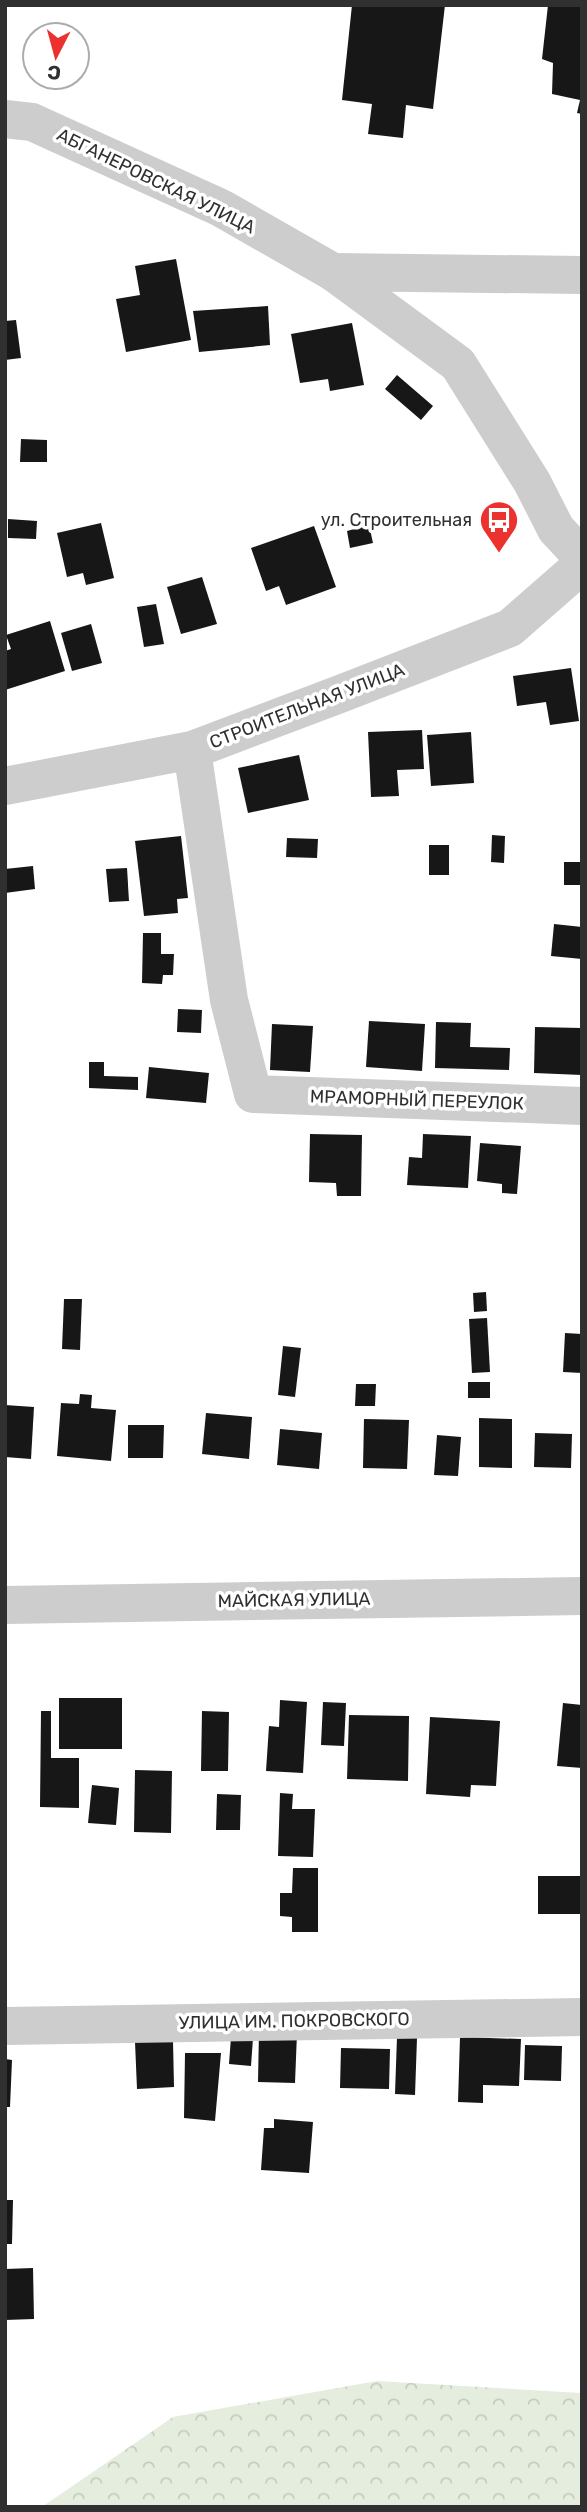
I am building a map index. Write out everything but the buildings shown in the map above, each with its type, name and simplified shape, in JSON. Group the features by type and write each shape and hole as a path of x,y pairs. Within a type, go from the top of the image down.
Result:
{"street":[{"name":"АБГАНЕРОВСКАЯ УЛИЦА","path":"5,119 32,122 221,208 333,272 458,364 532,482 556,528 582,557"},
{"path":"333,272 582,275"},
{"name":"СТРОИТЕЛЬНАЯ УЛИЦА","path":"5,786 191,750 510,628 582,565"},
{"name":"МРАМОРНЫЙ ПЕРЕУЛОК","path":"191,750 229,1000 253,1094 582,1106"},
{"name":"МАЙСКАЯ УЛИЦА","path":"5,1605 582,1595"},
{"name":"УЛИЦА ИМ. ПОКРОВСКОГО","path":"5,2026 582,2017"}],"green space":[{"path":"377,2381 581,2393 582,2507 42,2507 173,2417"}],"place":[{"name":"ул. Строительная","path":"499,554"}]}
